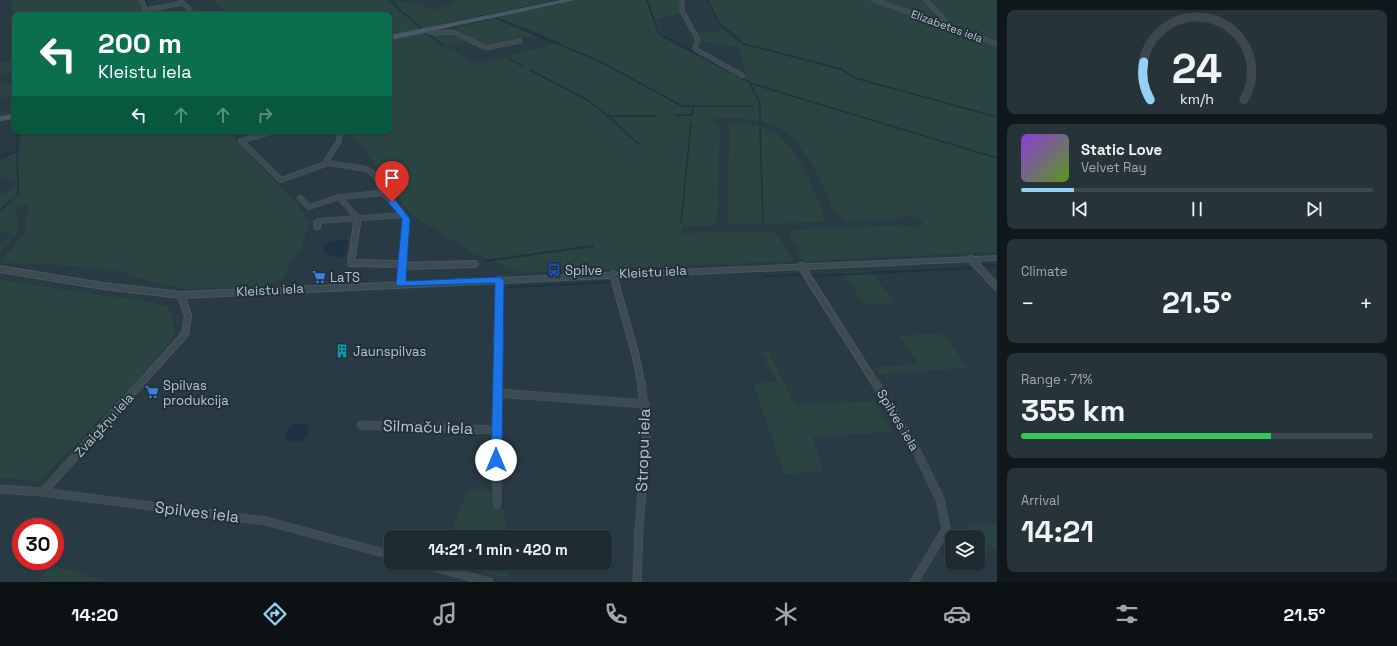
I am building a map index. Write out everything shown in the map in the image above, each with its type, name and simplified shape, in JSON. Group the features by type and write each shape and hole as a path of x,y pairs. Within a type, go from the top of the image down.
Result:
{"main road":[{"path":"392,37 570,0"},
{"path":"0,119 12,117"}],"street":[{"path":"142,0 146,10 183,3"},
{"path":"180,0 190,10"},
{"path":"682,0 682,11 698,40 695,49 743,76"},
{"name":"Elizabetes iela","path":"874,0 997,44"},
{"path":"926,0 945,22 942,24"},
{"path":"424,30 434,33 454,32 486,48 520,41"},
{"path":"264,134 241,141 281,180 328,163 359,167 370,171 375,175 383,193 406,219 401,284"},
{"path":"328,163 327,160 339,141 340,134"},
{"path":"300,198 309,208 340,197 383,193"},
{"path":"340,197 358,218 351,262 354,264 475,264"},
{"path":"318,224 358,218 404,215"},
{"name":"Kleistu iela","path":"0,269 103,286 181,295 613,274 997,258"},
{"path":"971,259 997,288"},
{"name":"Spilves iela","path":"801,266 867,369 917,452 940,499 946,529 914,582"},
{"name":"Stropu iela","path":"613,274 636,356 645,404 647,428 639,530 637,582"},
{"path":"497,504 496,393 499,280"},
{"name":"Zvaigžņu iela","path":"43,492 185,334 188,316 181,295"},
{"path":"496,393 645,404"},
{"name":"Silmaču iela","path":"361,425 496,430"},
{"name":"Spilves iela","path":"0,489 43,492 266,521 384,553"},
{"path":"444,570 488,582"}],"green space":[{"path":"12,0 140,0 144,12 13,12"},
{"path":"212,0 389,0 392,3 408,3 433,10 455,2 452,0 679,0 680,13 657,19 661,34 745,80 747,75 737,46 700,42 696,32 723,31 740,43 742,40 720,24 708,0 997,0 997,252 804,261 788,233 790,230 902,225 919,228 923,225 922,220 908,215 896,219 847,221 835,214 812,164 804,152 786,132 776,126 761,121 738,118 715,118 715,123 720,126 717,221 712,226 682,226 681,233 775,231 793,261 520,273 473,253 410,214 363,148 350,134 392,134 392,12 227,12","holes":["490,15 563,42 478,64 445,46 466,42 474,46 481,43 486,46 535,35 488,16"]},
{"path":"12,61 12,72 0,74 0,63"},
{"path":"12,83 12,95 0,98 0,86"},
{"path":"12,109 12,113 0,115 0,112"},
{"path":"734,123 766,128 780,136 797,157 804,169 826,219 822,222 733,225 728,221 729,125"},
{"path":"22,134 229,134 299,206 309,223 302,246 281,281 266,283 262,287 184,288 160,284 114,270 44,264 0,263 25,232 28,204 16,209 19,230 0,253 0,245 13,235 0,230 0,195 12,189 20,182 0,176 0,161 19,151"},
{"path":"871,271 895,303 865,305 842,272"},
{"path":"0,280 142,301 169,307 176,333 136,382 39,482 0,477"},
{"path":"941,333 969,368 879,374 874,367 919,364 900,336"},
{"path":"768,351 795,405 875,401 893,432 813,437 823,472 784,474 753,383 777,382 760,352"},
{"path":"467,491 491,491 491,509 504,509 506,530 453,530"},
{"path":"968,525 997,525 997,549 985,543 985,530 968,530"},
{"path":"64,569 106,581 38,582 47,570 64,570"},
{"path":"478,570 508,570 509,579"}],"water":[{"path":"348,240 346,255 340,258 324,252 324,245 329,242"},
{"path":"296,423 307,425 309,434 301,441 292,442 286,439 285,433 289,427"}],"waterway":[{"path":"146,0 149,8"},
{"path":"389,0 422,29"},
{"path":"430,27 560,0"},
{"path":"647,0 659,34 753,84"},
{"path":"707,0 719,23 744,44 841,69 855,78 997,117"},
{"path":"496,18 601,62 682,106 693,106"},
{"path":"450,27 489,19"},
{"path":"433,31 450,27"},
{"path":"450,27 467,36"},
{"path":"424,31 444,46"},
{"path":"508,58 524,67"},
{"path":"530,70 586,99 608,116"},
{"path":"753,84 997,158"},
{"path":"753,84 751,85 760,104 760,123"},
{"path":"676,115 692,115 693,106"},
{"path":"693,106 753,106"},
{"path":"608,116 656,116"},
{"path":"608,116 640,145"},
{"path":"681,222 691,124"},
{"path":"760,128 763,222"},
{"path":"14,198 18,195 17,134"},
{"path":"0,157 17,151"},
{"path":"0,210 12,200"},
{"path":"485,261 593,246"},
{"path":"983,266 997,265"},
{"path":"813,276 972,268"},
{"path":"763,276 801,275"},
{"path":"509,287 613,282"}],"place":[{"name":"Spilve","path":"554,270"},
{"name":"LaTS","path":"319,277"},
{"name":"Jaunspilvas","path":"342,351"},
{"name":"Spilvas produkcija","path":"152,392"}],"route":[{"path":"392,202 401,211 406,219 401,284 499,280 496,460"}]}
